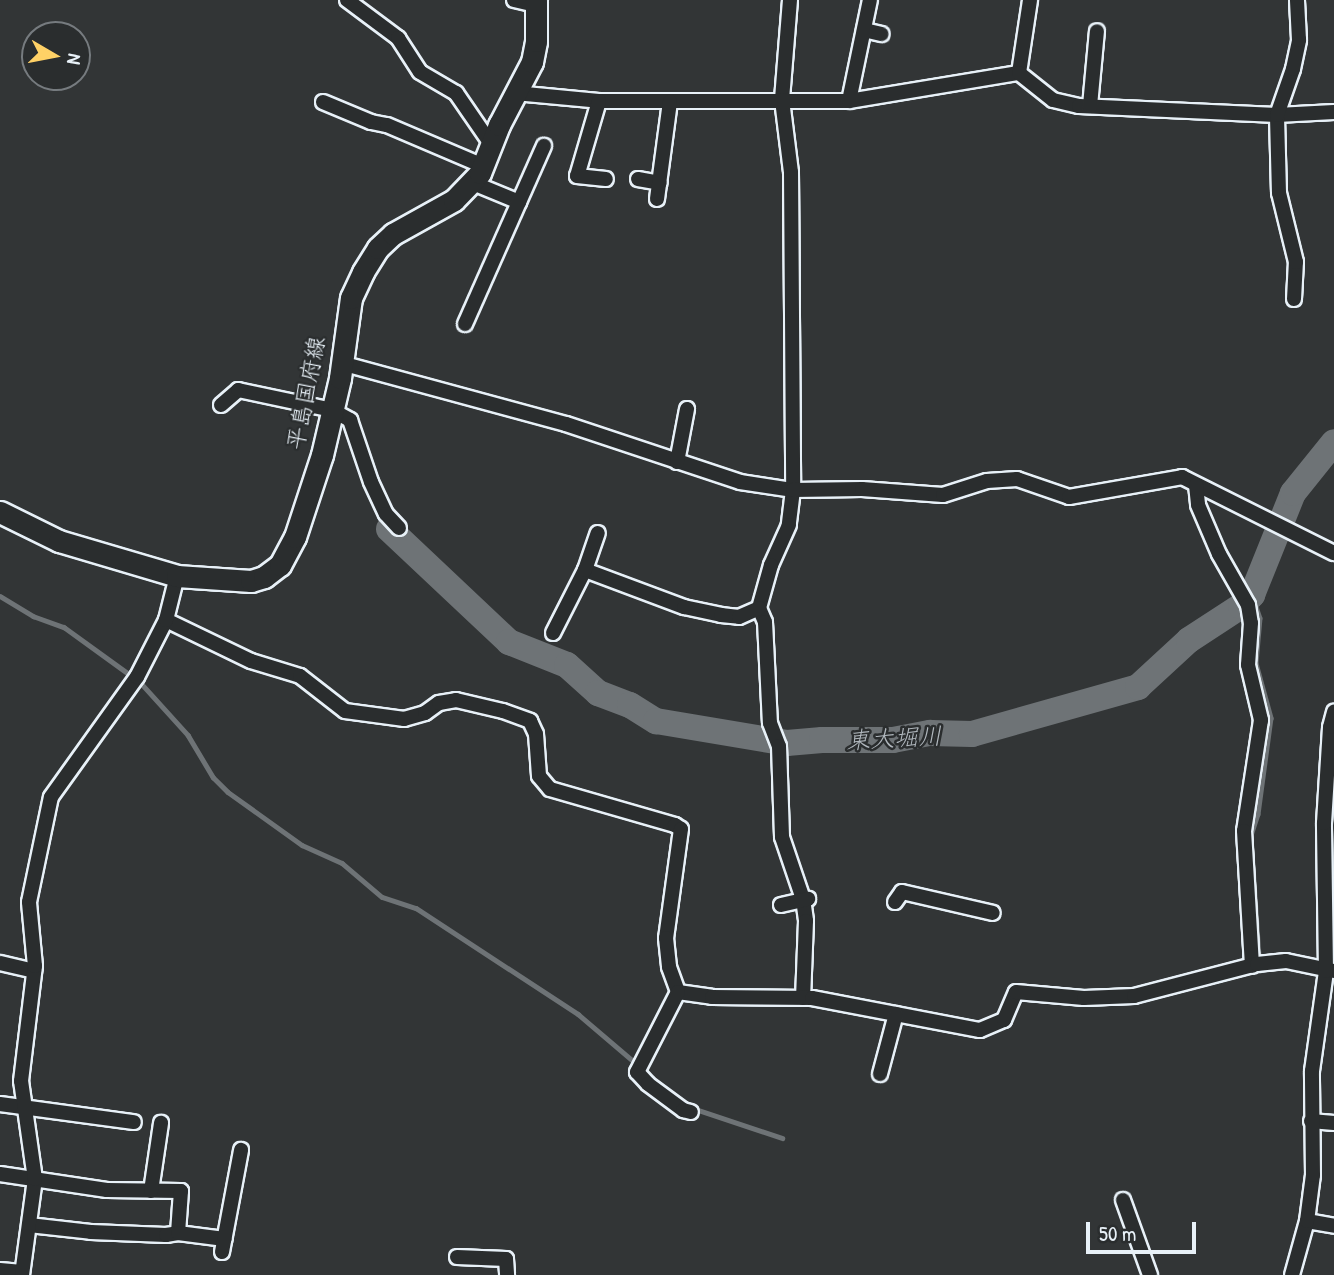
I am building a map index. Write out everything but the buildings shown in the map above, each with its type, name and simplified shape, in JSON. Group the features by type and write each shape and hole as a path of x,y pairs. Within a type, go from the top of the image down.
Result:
{"main road":[{"path":"478,175 532,62 536,41 536,3"},
{"name":"平島国府線","path":"0,512 59,541 177,576 251,581 264,578 280,565 295,537 322,455 351,298 378,248 393,234 454,200 478,175"}],"street":[{"path":"347,0 398,38 420,72 456,93 491,144"},
{"path":"514,0 536,3"},
{"path":"790,0 782,100 791,172 793,490 789,525 771,565 759,608 765,622 769,723 778,743 782,837 805,899 808,943 802,965 803,998"},
{"path":"849,101 870,0"},
{"path":"1019,73 1030,0"},
{"path":"1294,299 1296,262 1279,193 1277,115 1293,69 1299,40 1297,0"},
{"path":"864,30 882,34"},
{"path":"1090,106 1097,31"},
{"path":"515,93 599,101 849,101 1019,73 1053,100 1090,106 1277,115 1334,113"},
{"path":"599,101 577,176 606,179"},
{"path":"323,102 371,122 387,125 478,175 519,202"},
{"path":"657,199 670,102"},
{"path":"465,324 544,146"},
{"path":"638,179 660,183"},
{"path":"341,363 566,424 740,482 793,490 862,489 943,495 987,481 1017,479 1069,497 1182,477 1334,553"},
{"path":"221,405 238,390 332,410 350,420 376,493 386,514 399,528"},
{"path":"677,462 687,409"},
{"path":"1196,485 1198,505 1219,554 1247,602 1251,623 1248,665 1261,719 1244,831 1257,965"},
{"path":"554,634 585,570 597,533"},
{"path":"585,570 684,607 739,617 759,608"},
{"path":"0,1270 22,1273 35,1179 21,1081 34,971 29,902 51,797 136,679 166,620 177,576"},
{"path":"166,620 251,661 300,676 345,711 404,719 425,713 439,703 456,700 521,718 530,722 536,734 539,776 550,789 681,829 666,938 669,967 678,992 637,1072 648,1084 683,1110 691,1112"},
{"path":"1292,1275 1307,1221 1313,1166 1312,1059 1330,971 1324,823 1330,727 1334,712"},
{"path":"895,902 902,892 993,913"},
{"path":"781,905 805,899"},
{"path":"678,992 712,997 803,998 862,1003 896,1014 980,1030 1004,1020 1016,992 1084,998 1134,996 1257,965 1286,961 1330,971"},
{"path":"0,963 34,971"},
{"path":"880,1074 896,1014"},
{"path":"0,1104 134,1122"},
{"path":"1311,1121 1334,1123"},
{"path":"151,1191 162,1124"},
{"path":"29,1225 91,1232 166,1235 178,1233 224,1246 235,1159"},
{"path":"0,1174 107,1190 181,1191 178,1233"},
{"path":"1123,1200 1150,1275"},
{"path":"1307,1221 1334,1226"},
{"path":"457,1257 506,1259 507,1275"}],"waterway":[{"name":"東大堀川","path":"389,529 509,642 567,665 598,693 630,705 656,721 787,743 893,740 930,733 972,734 1138,687 1189,640 1241,606 1252,595 1293,493 1334,442"},
{"path":"1252,595 1260,618 1256,663 1271,718 1258,814 1251,836 1260,971"},
{"path":"0,596 33,616 64,627 140,682 188,735 213,777 228,792 302,845 342,863 382,897 416,908 578,1014 639,1066"},
{"path":"695,1109 782,1138"}]}
